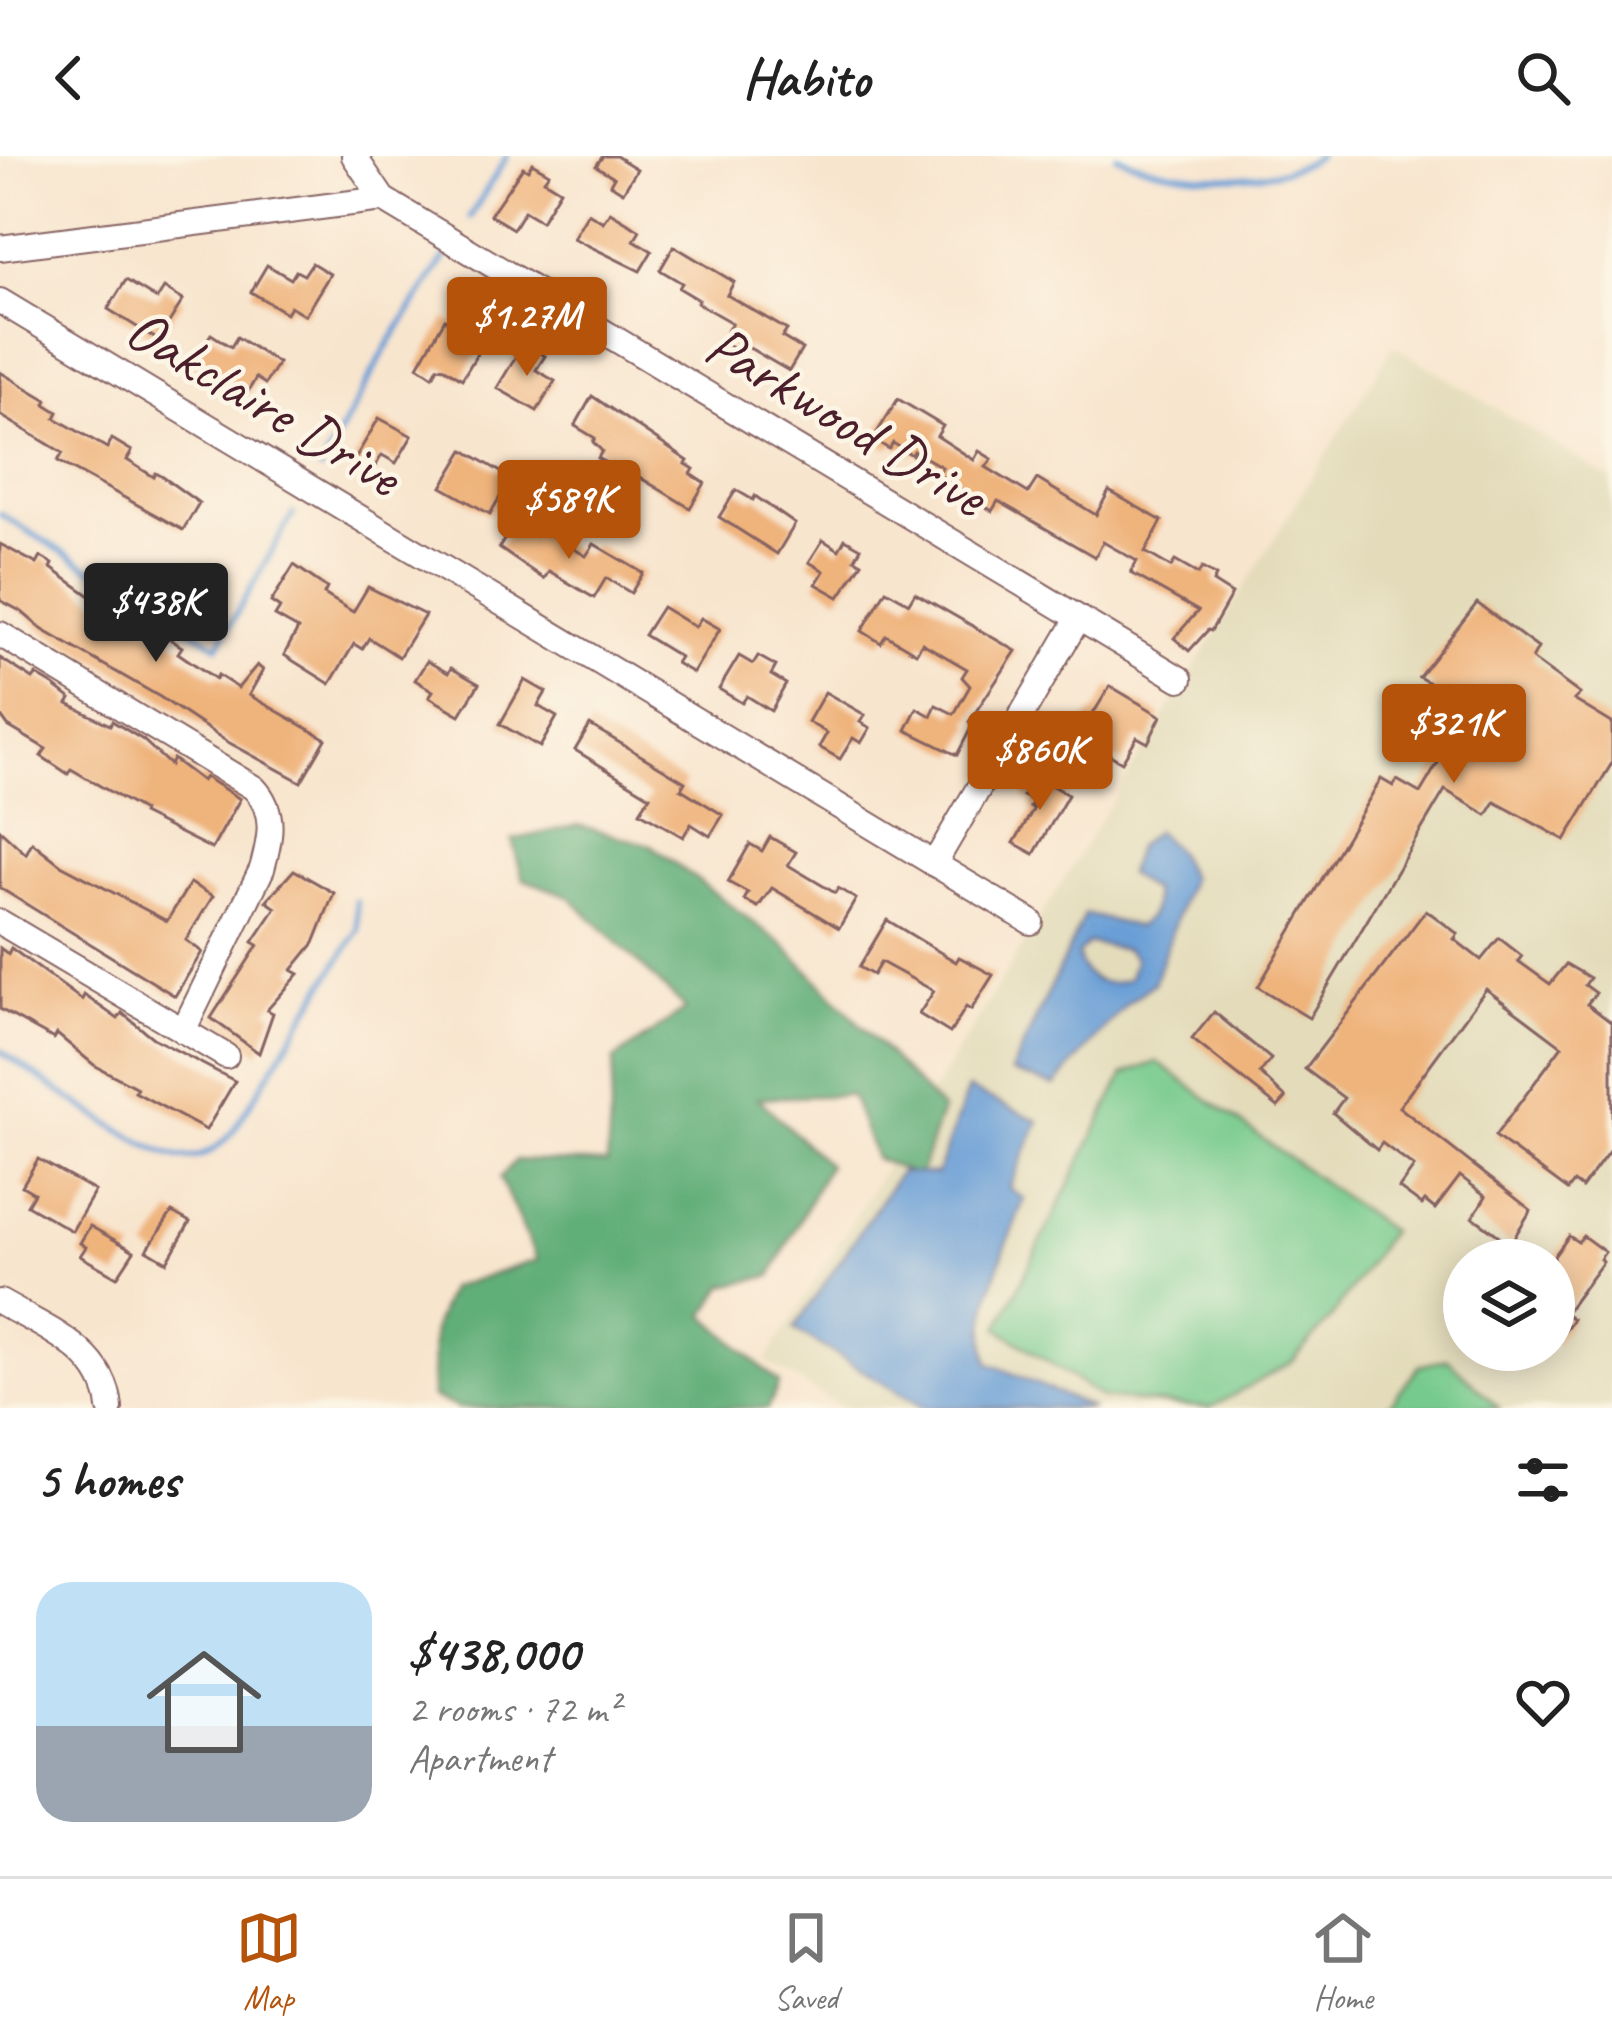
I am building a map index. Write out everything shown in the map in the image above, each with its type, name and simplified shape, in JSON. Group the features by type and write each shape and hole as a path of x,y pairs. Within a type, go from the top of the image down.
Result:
{"street":[{"name":"Parkwood Drive","path":"354,156 383,199 1180,679"},
{"path":"0,248 383,199"},
{"name":"Oakclaire Drive","path":"0,301 1031,922"},
{"path":"934,864 1078,619"},
{"path":"0,634 254,788 269,809 262,869 183,1031"},
{"path":"0,922 226,1056"},
{"path":"0,1302 92,1360 105,1379 110,1405"}],"shaded area":[{"path":"1394,345 1612,480 1612,1408 842,1408 766,1361"}],"green space":[{"path":"578,825 651,845 786,947 942,1110 919,1177 875,1158 851,1095 758,1098 828,1165 771,1276 724,1286 705,1315 779,1383 768,1408 459,1408 432,1397 433,1329 449,1288 537,1260 500,1178 516,1160 607,1163 614,1060 686,1009 569,896 523,879 512,840"},
{"path":"1157,1062 1390,1231 1332,1317 1292,1362 1210,1408 1102,1398 998,1328 1124,1074"},
{"path":"1443,1360 1443,1371 1460,1371 1499,1408 1387,1408 1419,1366"}],"water":[{"path":"1156,831 1176,851 1190,878 1154,983 1126,1004 1055,1086 1011,1072 1085,914 1137,927 1152,912 1152,891 1128,874 1136,847","holes":["1088,943 1127,950 1135,958 1129,978 1112,983 1089,976 1078,954"]},
{"path":"968,1089 1039,1121 1009,1188 1024,1199 989,1301 985,1343 989,1363 1092,1408 924,1408 794,1329 900,1172 937,1174"}],"building":[{"path":"603,156 616,156 637,169 623,192 610,184 614,177 596,166"},
{"path":"532,163 549,173 544,180 560,190 541,221 524,211 513,229 490,215 523,167 528,170"},
{"path":"610,212 640,230 634,240 652,251 640,271 573,238 588,213 603,222"},
{"path":"674,246 734,282 727,295 787,330 782,337 802,349 789,371 746,346 742,353 721,341 732,323 697,303 679,288 682,283 660,270"},
{"path":"312,263 330,274 305,315 290,306 286,313 251,292 267,265 291,279 296,271 304,275"},
{"path":"126,280 157,299 164,288 183,300 158,340 108,309"},
{"path":"445,319 465,331 461,338 480,349 462,379 445,368 438,367 433,376 418,366"},
{"path":"211,334 231,347 237,337 278,363 265,384 256,378 243,400 192,362"},
{"path":"524,343 545,356 536,370 555,381 537,411 497,388"},
{"path":"0,372 47,400 45,404 58,412 55,418 107,448 112,439 132,451 127,460 154,477 156,473 163,477 199,503 183,530 58,461 63,453 0,415"},
{"path":"592,396 688,461 694,469 691,474 705,483 690,508 621,466 619,470 598,458 602,451 593,442 595,438 575,426"},
{"path":"898,399 943,426 937,436 974,460 979,451 992,459 986,467 1028,493 1037,479 1096,515 1109,491 1162,521 1145,552 1171,567 1175,561 1198,574 1202,568 1232,594 1211,631 1189,651 1174,638 1198,611 1131,573 1137,561 1103,542 1095,557 998,501 992,511 938,474 942,467 914,451 912,455 893,443 889,449 873,439"},
{"path":"379,418 412,436 396,463 382,455 368,478 350,467"},
{"path":"464,450 511,478 490,514 442,487"},
{"path":"736,490 753,500 755,496 795,524 777,554 719,517"},
{"path":"533,525 586,556 594,544 643,573 631,593 606,578 594,598 549,571 544,579 499,548 512,527 527,536"},
{"path":"845,539 861,548 855,559 862,563 839,597 816,584 824,571 809,562 823,540 839,550"},
{"path":"0,544 37,564 41,557 53,564 51,568 117,615 182,647 178,653 216,679 218,675 238,688 257,665 263,670 249,695 326,739 301,782 226,741 0,600"},
{"path":"294,565 327,588 324,594 353,612 368,587 425,615 399,657 369,638 362,649 354,644 330,684 284,655 298,629 275,616 280,608 271,602"},
{"path":"886,590 909,603 915,593 1016,651 969,722 972,726 957,755 906,730 917,708 931,716 936,705 954,714 970,686 962,677 967,669 922,643 916,653 886,635 881,643 862,631"},
{"path":"1477,603 1538,648 1532,659 1580,694 1574,700 1612,723 1612,763 1565,840 1495,802 1487,815 1445,790 1309,1018 1258,987 1381,779 1393,786 1397,780 1420,793 1439,761 1402,739 1434,686 1419,677"},
{"path":"662,607 695,627 701,618 720,629 693,673 676,663 680,657 644,635"},
{"path":"739,656 753,664 758,656 776,666 771,675 786,684 771,711 747,696 742,703 719,689"},
{"path":"0,658 33,679 36,675 53,685 71,699 68,704 110,725 112,721 143,740 170,765 173,759 202,781 205,777 240,799 212,849 41,756 46,749 8,726 0,715"},
{"path":"427,661 479,684 460,715 429,697 433,691 415,680"},
{"path":"525,680 546,692 538,706 557,717 540,747 500,724"},
{"path":"1110,686 1161,716 1148,743 1137,737 1122,762 1103,751 1093,768 1057,747 1070,724 1078,728"},
{"path":"825,692 865,715 860,722 870,728 861,743 853,738 840,759 819,747 827,733 808,722"},
{"path":"590,725 685,782 681,789 723,815 710,836 691,824 683,837 640,812 650,796 575,750"},
{"path":"1035,776 1068,795 1034,854 1014,843 1034,808 1030,807 1033,801 1023,796"},
{"path":"0,830 26,854 32,842 61,865 167,921 190,883 213,896 186,940 202,952 175,996 0,888"},
{"path":"770,837 796,852 788,865 835,893 838,888 856,899 839,928 772,888 758,907 744,900 748,893 728,882 750,844 762,851"},
{"path":"294,870 334,893 314,943 292,970 299,974 267,1010 273,1013 259,1053 211,1018 276,908 266,901"},
{"path":"1426,910 1458,934 1454,939 1481,960 1499,938 1522,956 1518,961 1550,984 1566,964 1590,978 1585,985 1596,993 1587,1004 1612,1023 1612,1147 1582,1188 1574,1182 1568,1190 1495,1136 1562,1046 1486,989 1399,1107 1531,1210 1513,1239 1503,1239 1473,1217 1486,1196 1460,1176 1435,1209 1399,1188 1414,1167 1382,1143 1377,1150 1333,1113 1344,1098 1305,1069"},
{"path":"887,920 956,962 959,957 993,975 950,1033 919,1014 934,991 881,962 873,975 859,967"},
{"path":"0,948 8,954 11,948 82,1000 84,995 118,1019 122,1013 153,1038 235,1081 206,1130 135,1092 137,1088 94,1065 57,1034 54,1039 0,1009"},
{"path":"1214,1012 1271,1059 1260,1073 1286,1098 1278,1107 1192,1039"},
{"path":"38,1159 95,1191 72,1231 27,1205 34,1193 22,1186"},
{"path":"172,1212 190,1222 167,1262 147,1250"},
{"path":"90,1226 134,1251 117,1277 80,1256 86,1247 80,1243"},
{"path":"1583,1236 1605,1252 1603,1262 1575,1300 1575,1240"}],"waterway":[{"path":"470,217 507,156"},
{"path":"1117,156 1163,171 1219,177 1274,173 1318,156"},
{"path":"320,470 385,350 445,257"},
{"path":"0,514 218,646 293,514"},
{"path":"0,1051 147,1145 187,1158 207,1153 234,1130 358,930 356,901"}]}
